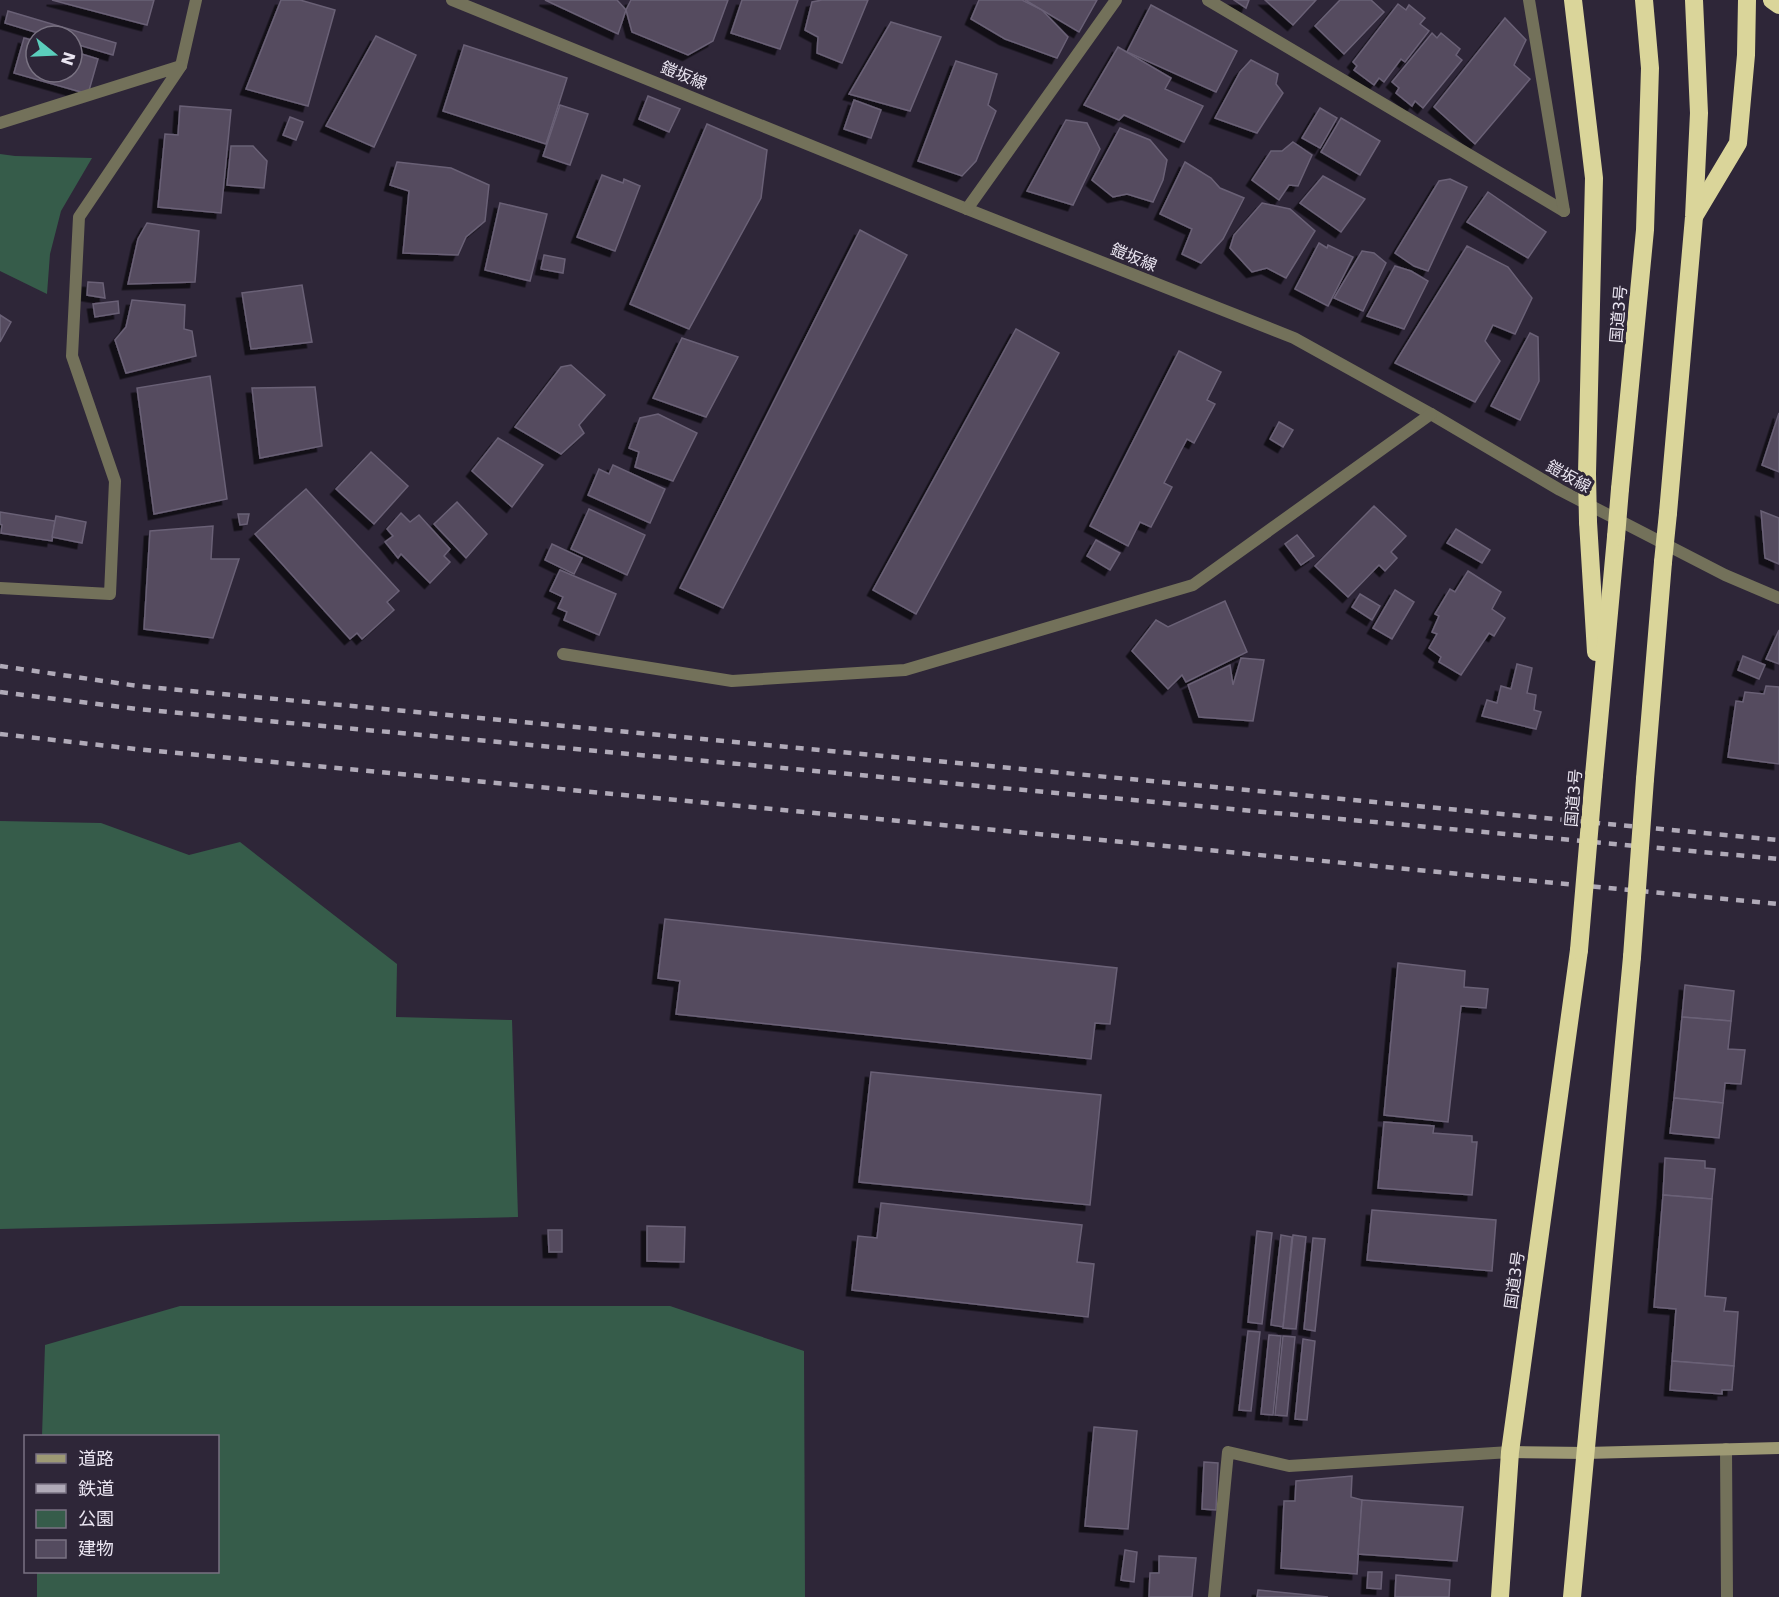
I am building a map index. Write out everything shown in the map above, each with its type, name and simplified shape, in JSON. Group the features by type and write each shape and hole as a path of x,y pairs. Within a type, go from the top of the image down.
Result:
{"highway":[{"path":"1573,0 1594,178 1587,474 1600,708"},
{"name":"国道3号","path":"1500,1597 1510,1452 1579,951 1645,230 1650,68 1644,0"},
{"path":"1694,217 1738,143 1746,55 1747,0"},
{"path":"1772,0 1779,5"},
{"path":"1575,1596 1632,957 1644,779 1694,217 1699,113 1694,3"}],"street":[{"path":"0,588 110,594 115,482 72,356 79,217 181,66 196,0"},
{"name":"鎧坂線","path":"452,0 967,209 1294,338 1431,414 1560,490 1725,574 1779,598"},
{"path":"473,7 484,0"},
{"path":"967,209 1116,0"},
{"path":"1208,0 1564,211 1529,0"},
{"path":"0,123 181,66"},
{"path":"564,654 732,681 905,670 1193,585 1431,414"},
{"path":"1214,1597 1228,1452 1289,1466 1510,1452 1586,1453 1779,1448"},
{"path":"1726,1449 1726,1597"}],"green space":[{"path":"0,154 92,158 61,211 50,254 47,294 0,271"},
{"path":"0,821 101,823 189,855 240,842 397,964 396,1017 512,1020 518,1217 0,1229"},
{"path":"180,1306 670,1306 804,1351 805,1597 37,1597 37,1573 219,1573 219,1435 42,1435 45,1345"}],"building":[{"path":"52,0 154,0 147,25"},
{"path":"281,0 300,0 335,10 308,106 246,89"},
{"path":"545,0 617,0 626,10 618,34"},
{"path":"631,0 728,0 713,41 688,55 632,32 626,10"},
{"path":"742,0 798,0 780,49 731,33"},
{"path":"868,0 842,63 817,53 818,37 805,30 812,2"},
{"path":"979,0 1022,0 1042,10 1068,37 1057,58 1005,39 971,19"},
{"path":"1025,0 1097,0 1079,32"},
{"path":"1234,0 1249,0 1246,8"},
{"path":"1265,0 1316,0 1293,25"},
{"path":"1340,0 1371,0 1384,12 1344,54 1315,26"},
{"path":"1398,4 1406,10 1409,5 1425,18 1420,24 1429,31 1405,62 1401,59 1384,82 1379,78 1374,85 1354,70 1357,66 1353,62"},
{"path":"1151,5 1237,51 1216,92 1127,52"},
{"path":"8,11 52,24 24,24 24,29 5,23"},
{"path":"1505,18 1526,40 1514,65 1530,79 1475,144 1434,107"},
{"path":"891,22 941,37 910,111 849,94"},
{"path":"1432,33 1437,38 1441,33 1460,49 1456,55 1462,60 1423,108 1415,101 1412,106 1396,93 1399,88 1392,82"},
{"path":"84,34 116,43 113,55 84,47"},
{"path":"376,36 416,55 374,147 326,126"},
{"path":"24,38 24,76 14,73"},
{"path":"464,45 567,78 546,144 443,111"},
{"path":"1118,47 1171,78 1165,89 1203,106 1184,142 1124,115 1119,120 1084,105"},
{"path":"84,55 98,59 88,94 53,84 84,84"},
{"path":"1251,60 1278,74 1276,84 1283,93 1257,133 1215,118 1240,72"},
{"path":"956,61 997,74 988,105 996,111 976,161 962,176 918,161"},
{"path":"648,96 680,109 669,132 639,119"},
{"path":"854,100 881,110 871,138 844,129"},
{"path":"560,105 588,114 570,165 543,156"},
{"path":"180,106 231,110 221,213 158,207 165,134 178,135"},
{"path":"1320,108 1337,118 1320,148 1302,138"},
{"path":"290,117 303,122 296,140 283,135"},
{"path":"1341,118 1380,141 1360,175 1321,152"},
{"path":"1066,120 1087,123 1100,149 1073,205 1027,191"},
{"path":"707,124 767,150 761,198 689,329 630,304"},
{"path":"1120,128 1150,140 1167,160 1163,180 1153,202 1127,194 1113,197 1092,180"},
{"path":"1293,142 1312,155 1298,186 1289,185 1279,200 1252,180 1271,151 1282,151"},
{"path":"231,146 253,146 267,161 264,188 227,185"},
{"path":"397,162 451,168 489,185 485,221 466,237 458,255 403,253 409,191 390,185"},
{"path":"1185,162 1211,178 1220,188 1244,198 1223,239 1201,263 1182,254 1192,229 1160,214"},
{"path":"602,175 623,183 624,179 640,186 615,251 577,237"},
{"path":"1323,176 1365,199 1341,232 1300,203"},
{"path":"1450,179 1467,187 1428,271 1414,266 1395,253 1439,181"},
{"path":"1488,192 1546,232 1528,258 1467,222"},
{"path":"500,203 547,214 530,281 485,270"},
{"path":"1262,203 1290,209 1315,231 1286,278 1267,268 1252,272 1230,248 1234,235"},
{"path":"147,223 199,231 195,282 128,284 138,239"},
{"path":"860,230 907,255 723,608 680,588"},
{"path":"1319,243 1353,257 1328,306 1295,289"},
{"path":"1467,246 1508,267 1532,298 1515,334 1493,325 1485,341 1500,361 1475,402 1395,363"},
{"path":"1362,251 1374,253 1386,263 1363,311 1334,298"},
{"path":"544,255 565,259 563,273 541,269"},
{"path":"1395,266 1411,271 1428,281 1404,329 1367,316"},
{"path":"88,282 103,283 105,298 87,295"},
{"path":"302,285 312,342 251,349 242,293"},
{"path":"132,300 185,305 184,329 192,331 196,356 126,373 115,340 126,327"},
{"path":"118,301 119,313 95,317 93,304"},
{"path":"0,315 11,322 0,342"},
{"path":"1016,329 1059,353 916,614 873,590"},
{"path":"1530,333 1538,337 1539,381 1520,420 1491,406"},
{"path":"682,338 738,357 706,417 653,398"},
{"path":"1179,351 1221,372 1207,400 1215,404 1194,443 1187,439 1164,483 1172,487 1151,527 1140,522 1128,546 1090,526"},
{"path":"571,365 605,395 579,425 584,433 561,454 515,427 561,367"},
{"path":"210,376 227,499 154,514 137,388"},
{"path":"315,387 322,446 260,458 252,388"},
{"path":"1779,413 1779,472 1762,465"},
{"path":"658,414 697,433 673,481 635,467 639,452 629,448 640,418"},
{"path":"1279,422 1293,430 1283,447 1270,439"},
{"path":"498,438 543,465 512,507 472,471"},
{"path":"371,452 408,486 374,524 336,489"},
{"path":"613,465 665,489 650,523 588,495 599,469 609,474"},
{"path":"306,489 399,591 387,602 394,610 362,639 357,633 350,639 255,534"},
{"path":"457,502 487,534 466,558 434,524"},
{"path":"1374,506 1406,536 1391,552 1397,558 1385,571 1379,565 1348,597 1315,566"},
{"path":"589,509 645,535 627,575 571,549"},
{"path":"1761,511 1779,518 1779,564 1765,558"},
{"path":"0,512 55,521 52,541 1,533"},
{"path":"401,513 410,522 419,515 450,549 444,556 450,562 430,583 401,554 398,558 385,542 393,536 387,529"},
{"path":"238,514 249,514 247,524 240,525"},
{"path":"56,516 86,522 82,543 52,537"},
{"path":"213,526 211,559 239,559 213,638 144,629 150,531"},
{"path":"1456,529 1490,550 1482,563 1447,543"},
{"path":"1297,535 1314,556 1301,565 1285,544"},
{"path":"1096,540 1120,553 1110,570 1087,556"},
{"path":"552,544 582,558 574,574 545,560"},
{"path":"560,570 616,594 599,635 564,620 567,612 558,608 563,597 550,591"},
{"path":"1468,571 1501,592 1492,609 1505,618 1494,636 1489,633 1461,675 1439,662 1441,657 1429,648 1437,634 1432,632 1439,616 1435,614 1450,589 1455,592"},
{"path":"1395,590 1414,602 1392,639 1373,628"},
{"path":"1360,594 1380,606 1372,620 1352,607"},
{"path":"1225,601 1247,652 1186,682 1182,675 1168,689 1132,651 1156,620 1168,627"},
{"path":"1779,630 1779,664 1766,659"},
{"path":"1743,656 1765,665 1759,679 1738,670"},
{"path":"1241,658 1264,660 1253,721 1199,717 1188,685 1230,665 1233,685"},
{"path":"1517,664 1532,668 1527,693 1536,695 1534,710 1541,712 1536,729 1482,716 1487,700 1497,703 1501,686 1511,689"},
{"path":"1766,686 1779,687 1779,764 1728,757 1736,701 1743,702 1745,692 1764,694"},
{"path":"665,919 1117,968 1110,1024 1095,1023 1091,1059 676,1014 680,981 658,978"},
{"path":"1398,963 1465,971 1464,987 1488,989 1486,1008 1461,1006 1448,1122 1384,1115"},
{"path":"1685,985 1734,991 1731,1021 1682,1017"},
{"path":"1682,1017 1731,1021 1728,1049 1745,1050 1741,1084 1725,1083 1723,1103 1674,1098"},
{"path":"871,1072 1101,1095 1090,1205 859,1182"},
{"path":"1674,1098 1723,1103 1719,1138 1670,1133"},
{"path":"1384,1122 1434,1126 1433,1133 1472,1136 1472,1142 1477,1142 1472,1195 1378,1188"},
{"path":"1665,1158 1705,1161 1705,1168 1715,1169 1712,1199 1663,1195"},
{"path":"1663,1195 1712,1199 1705,1296 1726,1298 1724,1311 1738,1312 1734,1366 1672,1361 1676,1309 1654,1307"},
{"path":"881,1203 1082,1225 1077,1262 1094,1264 1088,1317 852,1290 858,1236 877,1238"},
{"path":"1372,1210 1496,1220 1492,1271 1367,1260"},
{"path":"647,1226 685,1227 684,1262 647,1261"},
{"path":"548,1230 562,1230 562,1252 549,1252"},
{"path":"1257,1231 1272,1233 1262,1324 1248,1322"},
{"path":"1281,1235 1292,1237 1283,1327 1271,1325"},
{"path":"1293,1235 1306,1237 1296,1329 1283,1328"},
{"path":"1313,1238 1325,1239 1315,1331 1304,1329"},
{"path":"1248,1331 1260,1332 1251,1411 1239,1410"},
{"path":"1269,1335 1281,1336 1273,1415 1261,1414"},
{"path":"1283,1336 1295,1337 1287,1416 1275,1415"},
{"path":"1303,1339 1315,1341 1307,1420 1295,1419"},
{"path":"1672,1361 1734,1366 1732,1390 1722,1390 1722,1394 1670,1390"},
{"path":"1094,1427 1137,1431 1128,1529 1085,1526"},
{"path":"1204,1462 1218,1463 1216,1510 1202,1509"},
{"path":"1352,1476 1351,1497 1362,1500 1357,1574 1281,1568 1284,1501 1295,1501 1296,1481"},
{"path":"1362,1500 1463,1507 1457,1561 1358,1554"},
{"path":"1125,1550 1137,1552 1134,1582 1121,1580"},
{"path":"1159,1556 1196,1558 1192,1597 1149,1597 1150,1573 1159,1573"},
{"path":"1368,1572 1382,1572 1381,1589 1367,1588"},
{"path":"1396,1575 1450,1580 1449,1597 1395,1597"},
{"path":"1258,1590 1328,1597 1257,1597"}],"railway":[{"path":"0,666 138,686 1779,840"},
{"path":"0,692 137,709 1779,859"},
{"path":"0,734 136,749 1779,904"}]}
